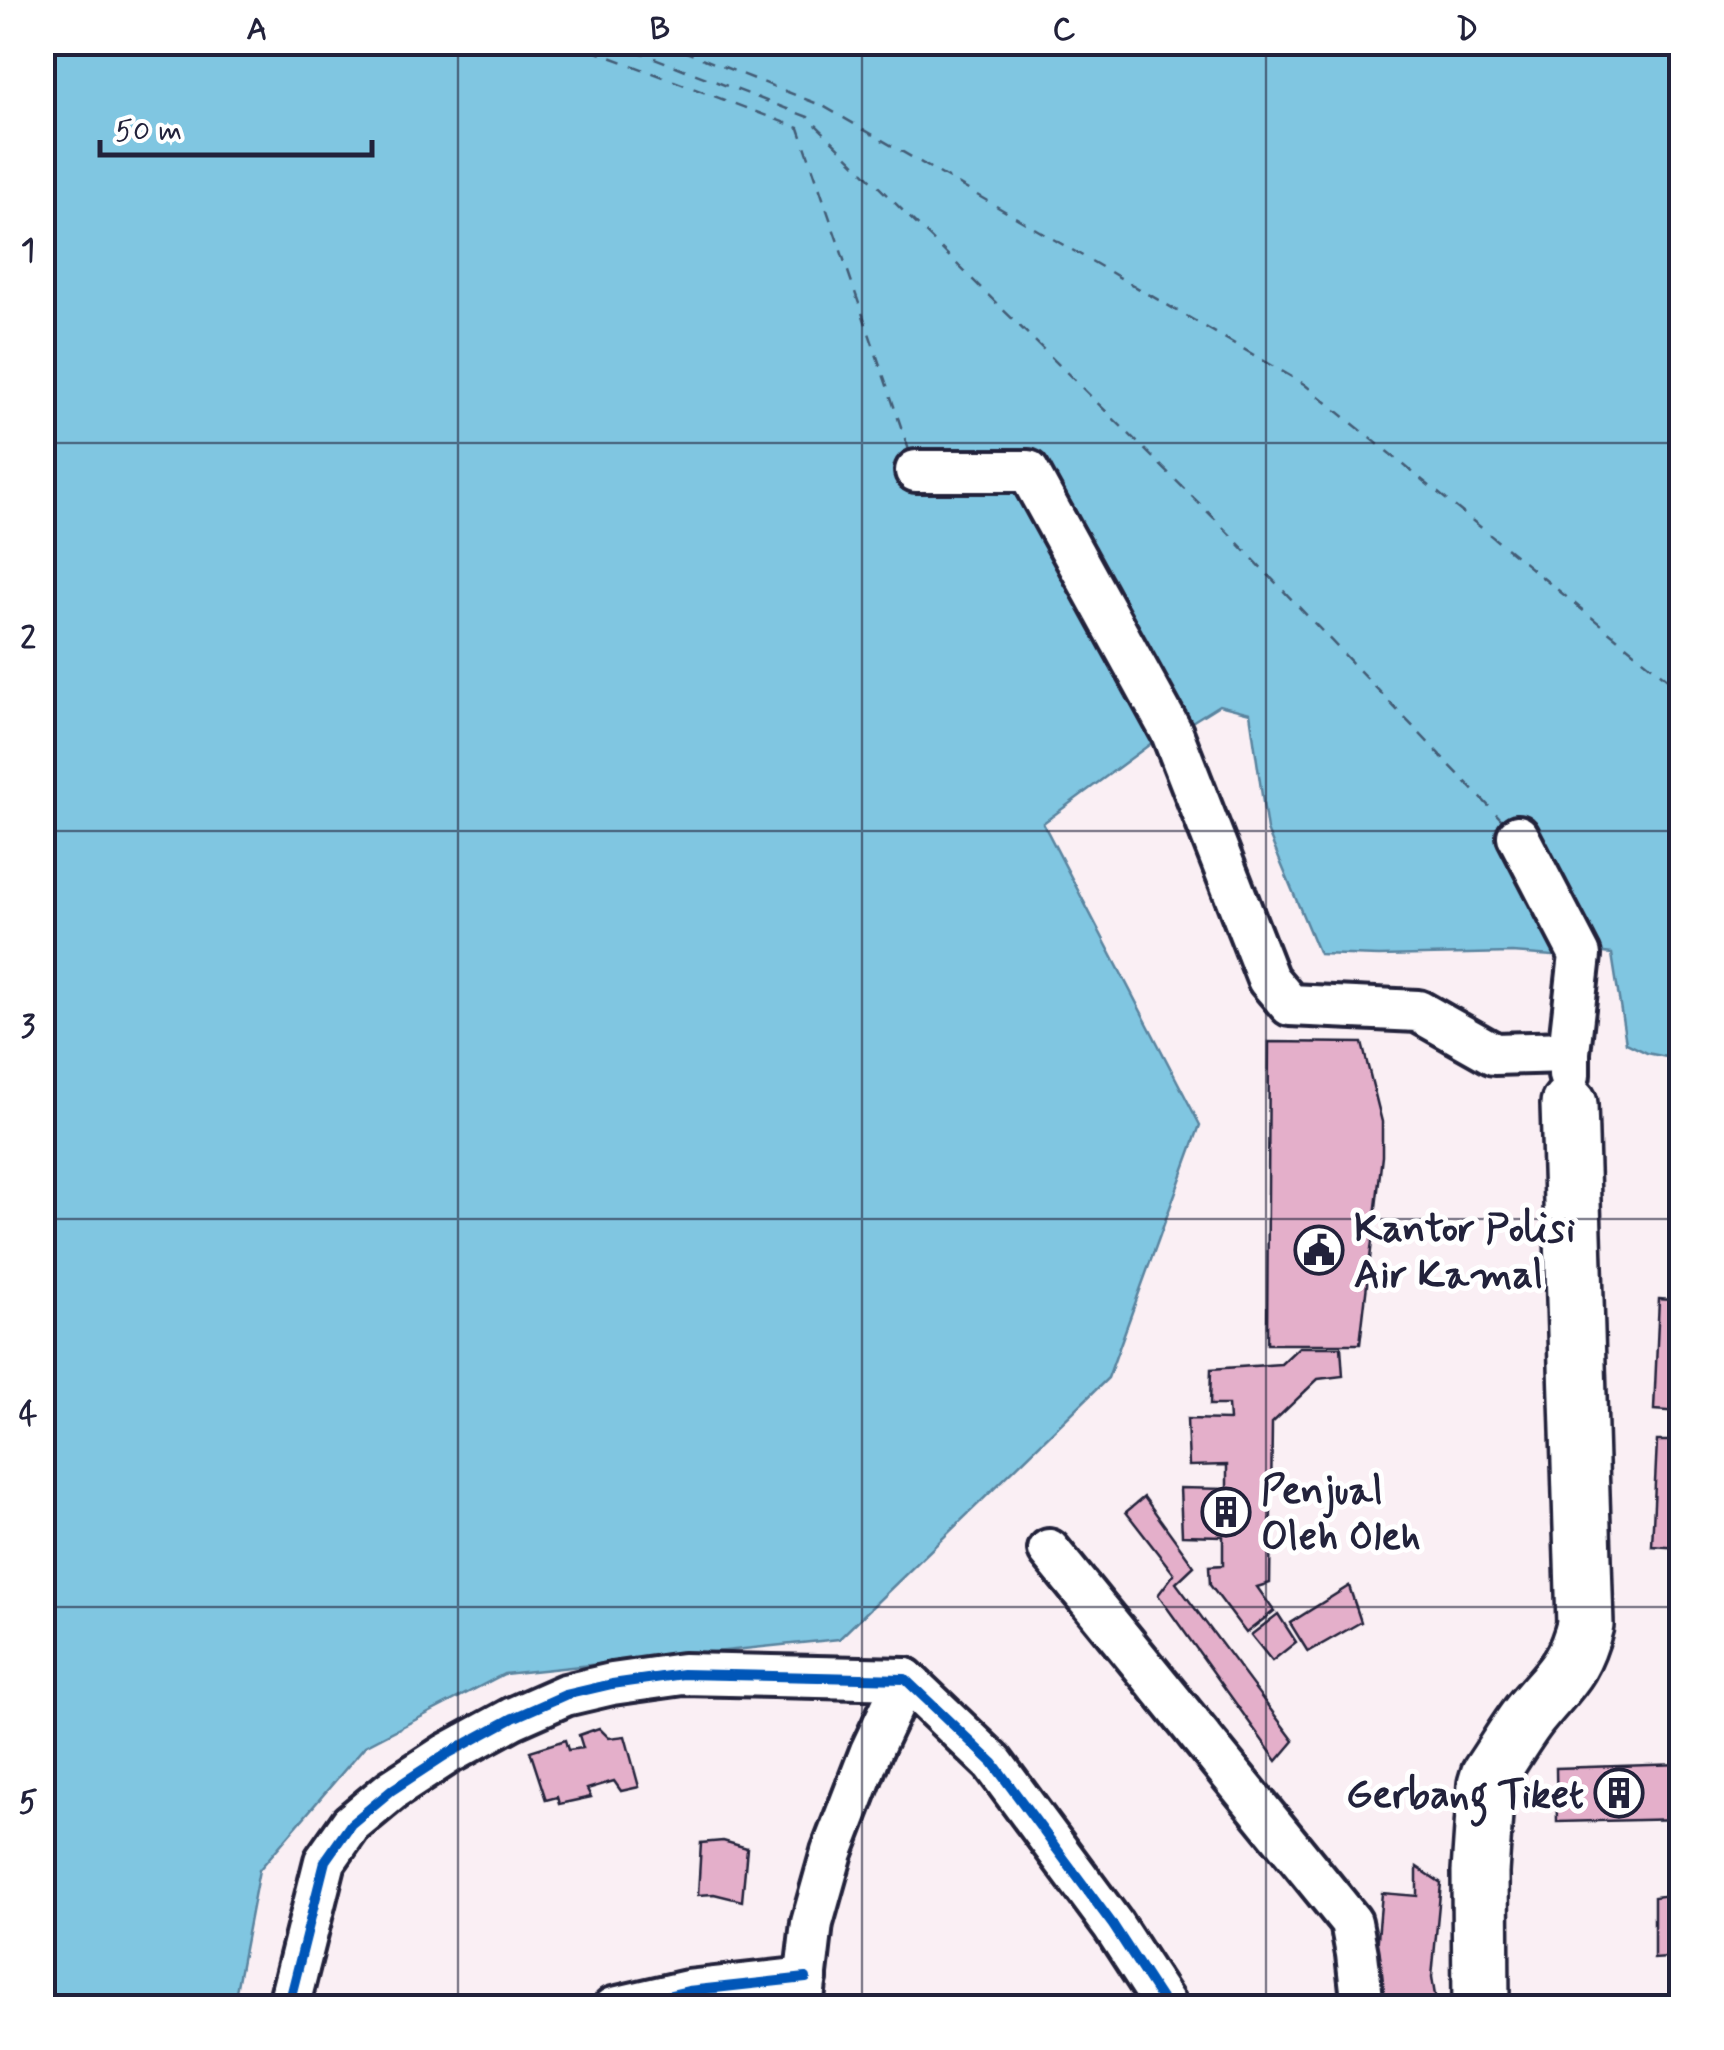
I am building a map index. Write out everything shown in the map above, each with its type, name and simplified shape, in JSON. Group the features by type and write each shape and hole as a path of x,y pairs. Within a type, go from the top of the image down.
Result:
{"highway":[{"path":"1481,2008 1480,1872 1486,1785 1529,1715 1562,1679 1579,1647 1585,1625 1569,1078"}],"street":[{"path":"916,471 1028,470 1172,733 1268,979 1290,1005 1418,1010 1494,1054 1569,1078 1580,955 1518,836"},
{"path":"1049,1550 1350,1922 1363,2008"},
{"path":"288,2008 325,1861 352,1824 392,1790 446,1754 566,1695 683,1674 905,1679 994,1764 1113,1925 1167,2008"},
{"path":"614,2008 688,1991 804,1993 812,1924 832,1852 905,1679"}],"water":[{"path":"42,43 1681,43 1681,1060 1647,1053 1626,1043 1612,954 1319,954 1267,830 1250,713 1219,705 1153,742 1043,823 1200,1125 1108,1378 839,1639 504,1674 365,1746 259,1870 233,2007 43,2007"}],"building":[{"name":"Kantor Polisi Air Kamal","path":"1269,1042 1362,1043 1382,1122 1382,1156 1360,1344 1267,1344"},
{"path":"1659,1299 1682,1301 1680,1412 1654,1410"},
{"name":"Penjual Oleh Oleh","path":"1299,1347 1341,1347 1343,1376 1318,1379 1272,1423 1270,1583 1257,1587 1274,1611 1246,1633 1210,1585 1209,1566 1223,1565 1223,1536 1182,1535 1180,1488 1227,1489 1227,1465 1189,1466 1187,1419 1229,1420 1228,1405 1210,1405 1211,1369 1281,1364"},
{"path":"1657,1441 1682,1441 1682,1548 1652,1546"},
{"path":"1144,1497 1194,1566 1176,1583 1294,1741 1277,1761 1158,1595 1174,1574 1126,1512"},
{"name":"Penjual Oleh Oleh","path":"1349,1586 1361,1622 1308,1652 1290,1623"},
{"name":"Penjual Oleh Oleh","path":"1278,1614 1296,1642 1272,1661 1251,1635"},
{"path":"599,1728 609,1738 625,1736 639,1787 621,1791 614,1781 587,1789 591,1797 559,1804 557,1797 546,1800 530,1751 565,1740 568,1750 583,1748 579,1735"},
{"name":"Gerbang Tiket","path":"1682,1764 1682,1819 1557,1822 1556,1768"},
{"path":"723,1841 747,1848 742,1901 714,1894 698,1895 701,1843"},
{"path":"1417,1867 1441,1883 1432,1977 1437,2008 1380,2008 1375,1973 1382,1893 1417,1896"},
{"path":"1682,1894 1682,1957 1654,1959 1654,1897"}],"ferry route":[{"path":"570,42 799,128 910,453"},
{"path":"613,42 808,117 1214,518 1503,821"},
{"path":"661,42 823,106 1304,384 1670,681 1682,709"}],"cycle path":[{"path":"288,2008 325,1861 351,1824 392,1790 447,1754 513,1718 565,1695 683,1674 905,1679 993,1763 1113,1925 1167,2008"},
{"path":"614,2008 688,1991 806,1978"}],"place":[{"name":"Kantor Polisi Air Kamal","path":"1319,1250"},
{"name":"Penjual Oleh Oleh","path":"1226,1512"},
{"name":"Gerbang Tiket","path":"1619,1793"}]}
